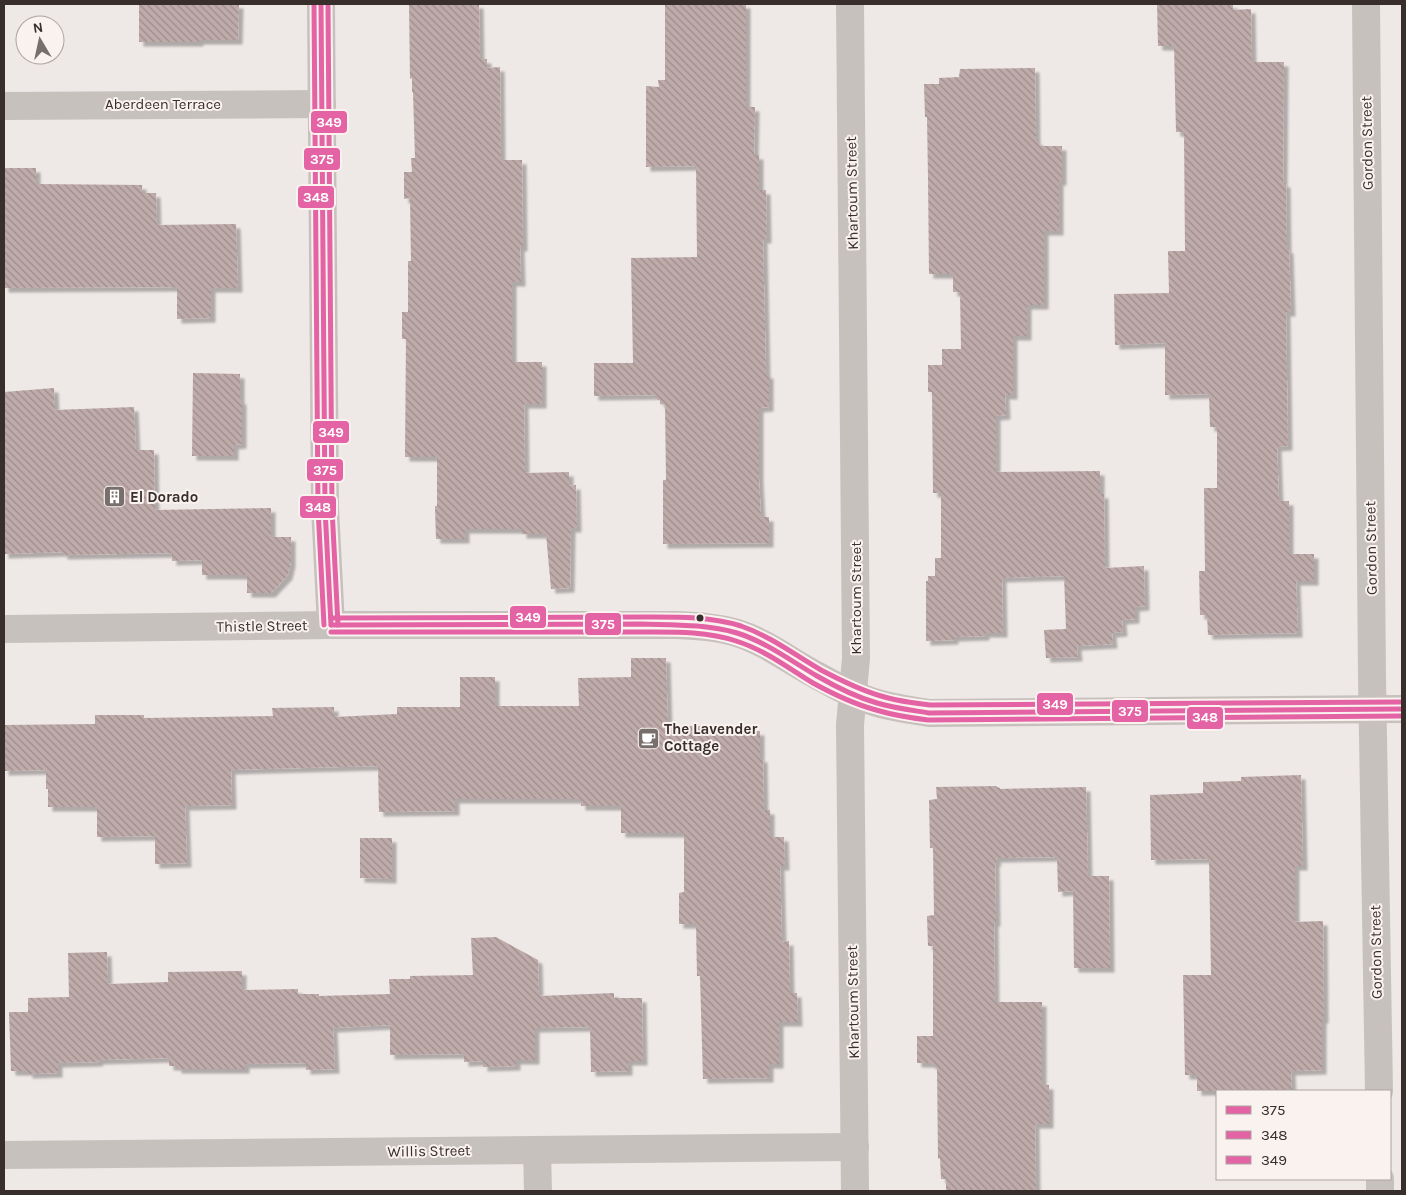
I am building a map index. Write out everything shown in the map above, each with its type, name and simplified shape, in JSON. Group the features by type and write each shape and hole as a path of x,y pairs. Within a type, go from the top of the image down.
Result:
{"street":[{"path":"321,4 325,508 331,626"},
{"name":"Khartoum Street","path":"850,4 856,658 850,725 855,1191"},
{"name":"Gordon Street","path":"1366,4 1372,710 1378,1090"},
{"name":"Aberdeen Terrace","path":"4,106 322,104"},
{"name":"Thistle Street","path":"4,629 677,625 720,628 738,633 761,643 817,676 853,694 876,703 929,713 1402,709"},
{"name":"Willis Street","path":"4,1155 855,1147"},
{"path":"537,1150 538,1191"}],"building":[{"path":"139,4 239,4 238,40 139,42"},
{"path":"409,4 479,4 480,59 487,59 487,68 500,67 501,160 522,160 523,247 520,247 521,282 512,282 512,362 542,362 542,404 524,404 525,473 569,472 569,486 576,485 577,528 571,528 570,588 551,589 546,534 522,534 522,529 465,529 465,539 436,539 437,457 405,457 406,339 402,339 402,312 408,312 408,261 411,261 410,198 404,199 404,172 412,172 411,158 415,158 412,78 410,79"},
{"path":"665,4 746,4 746,107 755,107 754,155 759,155 759,190 766,190 767,239 763,239 766,374 769,374 769,407 759,408 759,479 761,517 769,517 769,543 663,544 663,480 666,480 665,404 660,404 660,400 657,400 657,395 594,396 594,363 633,363 631,258 697,257 696,166 646,167 646,86 659,87 658,80 665,80"},
{"path":"1157,4 1233,4 1233,10 1251,9 1252,62 1284,62 1283,183 1286,183 1287,249 1289,249 1291,312 1286,312 1288,446 1277,447 1279,501 1289,501 1289,554 1314,554 1314,581 1296,581 1298,633 1208,635 1207,615 1200,615 1199,571 1205,571 1204,488 1217,488 1217,427 1210,427 1209,394 1165,395 1165,343 1115,345 1114,294 1169,293 1168,251 1185,251 1184,132 1176,132 1174,46 1158,46"},
{"path":"1035,68 1036,141 1039,141 1039,146 1062,146 1062,181 1059,181 1059,231 1044,231 1044,305 1027,305 1027,336 1013,336 1013,395 1005,395 1006,415 996,416 996,472 1100,471 1100,494 1104,494 1105,568 1144,566 1145,606 1135,607 1135,619 1122,620 1123,632 1112,633 1113,644 1077,646 1078,657 1046,658 1044,630 1066,629 1064,576 1002,578 1003,633 985,633 985,636 954,637 954,640 926,641 926,581 928,581 928,576 935,576 935,558 941,558 941,493 933,493 932,392 928,392 928,365 942,365 942,349 961,349 960,292 953,292 953,274 929,274 927,117 925,117 924,84 939,84 939,78 959,77 960,69"},
{"path":"5,168 36,168 36,184 142,185 142,193 156,193 157,225 236,224 238,288 211,288 211,318 177,319 177,287 4,288"},
{"path":"193,373 240,374 242,444 234,445 234,456 192,456"},
{"path":"54,388 55,410 134,407 136,450 154,450 155,510 271,508 271,537 291,537 291,562 288,575 271,593 247,593 247,575 202,575 202,560 172,561 172,553 63,555 63,552 4,554 4,392"},
{"path":"631,658 666,658 668,726 734,726 734,731 760,731 760,758 763,758 764,810 770,810 770,837 784,837 785,866 780,866 782,942 789,941 790,993 797,993 798,1022 779,1022 779,1064 769,1064 769,1078 703,1079 700,976 697,976 696,924 679,924 679,893 684,892 684,833 621,833 621,806 581,806 581,799 455,799 455,811 379,812 378,766 231,770 232,805 185,806 187,863 155,864 155,836 97,837 97,807 48,807 46,770 4,771 4,725 95,724 95,715 144,715 144,718 273,716 272,708 334,707 334,717 397,714 397,707 460,707 460,677 495,677 495,706 579,706 578,678 631,677"},
{"path":"1301,775 1303,866 1295,866 1295,922 1323,921 1324,1019 1322,1019 1322,1070 1291,1071 1292,1090 1197,1091 1197,1075 1185,1075 1183,975 1211,975 1209,859 1151,860 1150,795 1203,793 1203,782 1241,781 1241,777"},
{"path":"996,786 1000,789 1086,787 1088,876 1109,876 1110,968 1074,968 1073,891 1058,892 1057,857 996,858 996,922 994,922 995,1002 1042,1002 1042,1085 1049,1085 1049,1124 1035,1124 1036,1191 946,1191 946,1179 941,1179 940,1158 938,1159 937,1065 917,1063 917,1036 933,1036 933,946 928,946 927,916 934,915 933,848 930,848 929,800 937,799 936,787"},
{"path":"360,838 392,838 392,879 360,878"},
{"path":"496,937 538,960 539,996 614,993 614,998 642,998 643,1061 628,1061 628,1071 591,1072 590,1027 535,1028 535,1060 516,1060 516,1066 483,1067 483,1061 464,1062 464,1054 390,1055 390,1025 333,1028 335,1069 306,1070 306,1063 245,1064 245,1069 177,1069 177,1066 169,1066 169,1058 58,1063 58,1073 28,1074 28,1071 11,1071 9,1012 28,1012 28,998 69,997 68,953 107,952 108,984 168,982 168,972 242,971 242,990 298,989 298,994 319,994 319,996 390,994 389,979 410,979 410,976 473,975 471,938"}],"transit line":[{"name":"348","path":"314,4 318,508 324,625"},
{"name":"375","path":"321,4 325,508 331,625"},
{"name":"349","path":"328,4 332,508 338,625"},
{"name":"349","path":"331,618 667,617 717,620 752,630 821,670 865,691 911,703 930,705 1402,702"},
{"name":"375","path":"331,625 642,624 713,628 737,633 758,641 824,680 861,698 890,706 929,713 1402,709"},
{"name":"348","path":"331,632 666,632 713,635 757,649 813,683 852,702 889,713 928,720 1402,716"}],"place":[{"name":"El Dorado","path":"114,497"},
{"name":"The Lavender Cottage","path":"648,738"}]}
